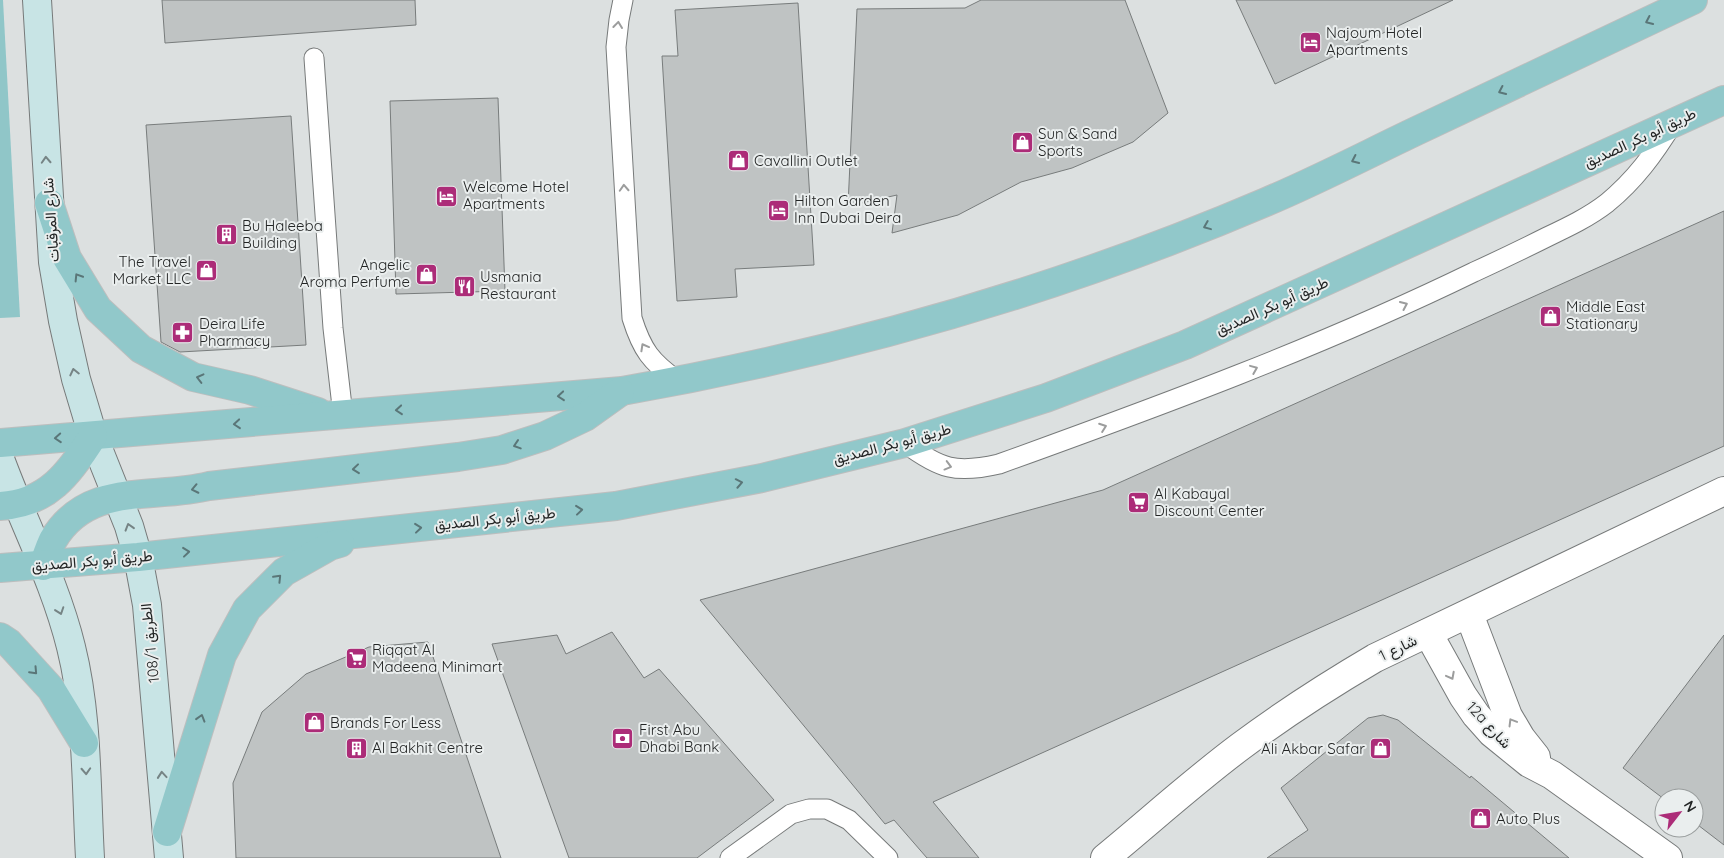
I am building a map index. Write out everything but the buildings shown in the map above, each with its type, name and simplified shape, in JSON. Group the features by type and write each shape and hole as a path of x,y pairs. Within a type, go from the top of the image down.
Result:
{"main road":[{"path":"0,443 622,391 770,361 897,330 1023,293 1147,250 1268,201 1693,0"},
{"name":"طريق أبو بكر الصديق","path":"0,568 138,557 616,506 762,478 905,443 1046,398 1185,345 1724,100"},
{"path":"49,203 67,258 98,309 141,349 193,377 250,390 337,416"},
{"path":"43,566 53,541 71,518 95,502 119,496 192,490 209,486 458,457 502,450 545,436 585,417 622,391"},
{"path":"9,506 37,497 60,482 78,461 93,436"},
{"path":"168,845 222,655 247,609 284,572 330,546 384,531"},
{"path":"0,637 9,644 51,689 84,744"}],"street":[{"name":"شارع المرقبات","path":"37,0 53,262 63,321 76,379 93,436"},
{"name":"108/1 الطريق","path":"93,436 119,496 130,526 138,557 148,613 168,845"},
{"path":"0,459 9,506 43,566 71,645 80,687 90,858"},
{"name":"شارع 1","path":"1105,858 1240,747 1283,715 1375,658 1724,491"},
{"name":"12a شارع","path":"1469,614 1508,716 1521,738 1552,775"},
{"name":"12a شارع","path":"1428,633 1463,696 1476,715 1510,749 1528,763 1552,775 1668,858"}],"lane":[{"path":"623,0 616,47 632,318 638,337 648,355 678,381"},
{"path":"314,58 333,328 337,416"},
{"path":"905,443 926,458 949,468 975,470 999,464 1147,411 1292,354 1436,291 1576,223 1606,204 1632,180 1655,153 1673,123"},
{"path":"730,858 790,814 809,809 827,810 849,820 888,858"}],"shaded area":[{"path":"0,0 3,0 20,317 0,318"}],"place":[{"name":"Najoum Hotel Apartments","path":"1310,42"},
{"name":"Sun & Sand Sports","path":"1022,143"},
{"name":"Cavallini Outlet","path":"738,161"},
{"name":"Welcome Hotel Apartments","path":"447,196"},
{"name":"Hilton Garden Inn Dubai Deira","path":"778,210"},
{"name":"Bu Haleeba Building","path":"226,235"},
{"name":"The Travel Market LLC","path":"207,271"},
{"name":"Angelic Aroma Perfume","path":"426,274"},
{"name":"Usmania Restaurant","path":"464,286"},
{"name":"Middle East Stationary","path":"1550,316"},
{"name":"Deira Life Pharmacy","path":"183,333"},
{"name":"Al Kabayal Discount Center","path":"1138,503"},
{"name":"Riqqat Al Madeena Minimart","path":"356,659"},
{"name":"Brands For Less","path":"314,723"},
{"name":"First Abu Dhabi Bank","path":"623,739"},
{"name":"Al Bakhit Centre","path":"356,748"},
{"name":"Ali Akbar Safar","path":"1381,749"},
{"name":"Auto Plus","path":"1480,819"}]}
